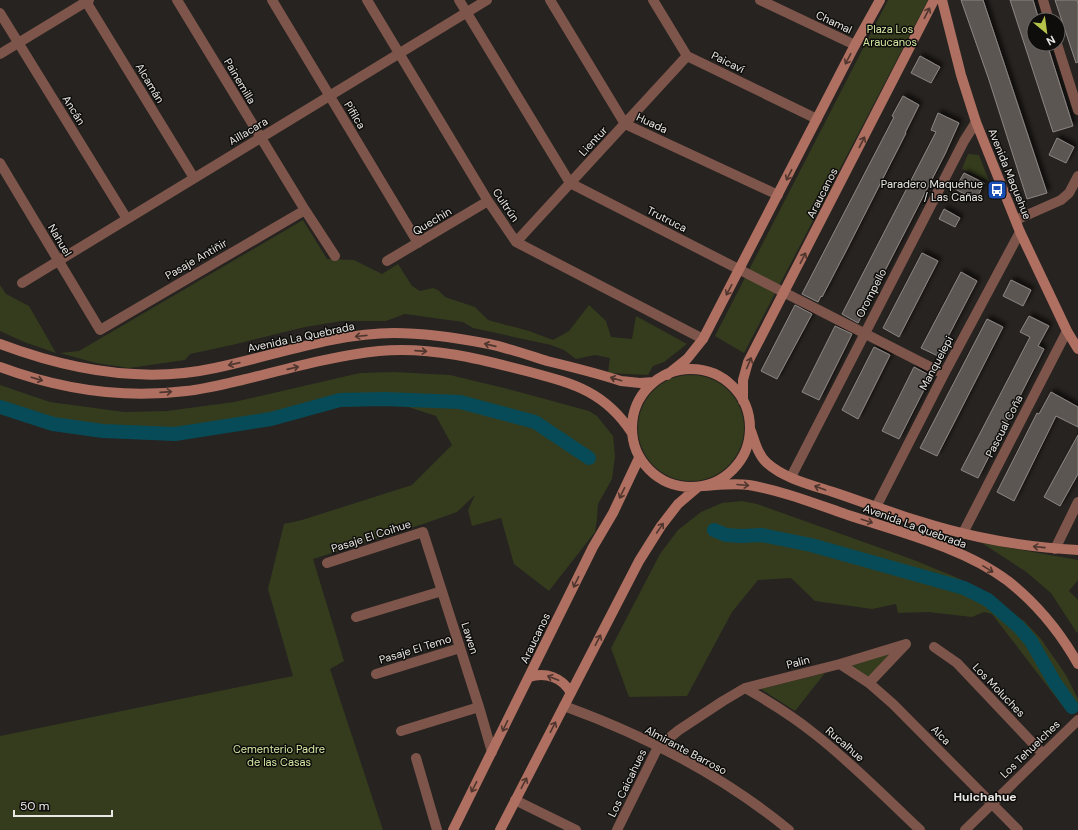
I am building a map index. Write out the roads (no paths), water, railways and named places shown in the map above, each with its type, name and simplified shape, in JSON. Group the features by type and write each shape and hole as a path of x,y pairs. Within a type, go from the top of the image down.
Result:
{"main road":[{"path":"701,486 684,487 666,482 650,471 634,447 632,419 635,409 643,394 654,382 667,375 687,360 703,339 855,45 880,0"},
{"name":"Araucanos","path":"743,401 743,380 748,362 934,0"},
{"name":"Avenida Maquehue","path":"942,0 959,67 976,122 1020,232 1067,331 1078,349"},
{"name":"Avenida La Quebrada","path":"0,344 26,354 73,367 137,376 176,374 214,369 332,340 394,333 445,337 490,345 621,381 640,383 654,382"},
{"path":"0,367 42,380 68,386 121,393 148,394 187,391 337,357 380,351 411,350 436,352 485,360 562,380 581,387 592,393 610,407 621,418 632,433"},
{"path":"500,830 639,561 655,535 678,504 701,486 722,478 737,465 746,449 750,428 747,411 736,390 725,380 708,372 689,370 679,371 667,375"},
{"name":"Avenida La Quebrada","path":"750,428 761,456 768,464 791,477 876,507 963,533 1033,546 1078,550"},
{"name":"Araucanos","path":"453,830 593,547 640,458"},
{"name":"Avenida La Quebrada","path":"701,486 730,484 749,485 774,491 907,534 957,553 974,561 1007,581 1037,607 1055,628 1077,658"},
{"path":"529,677 542,675 555,677 564,684 571,693"}],"street":[{"path":"0,54 87,0"},
{"name":"Alcamán","path":"87,0 194,178"},
{"name":"Painemilla","path":"177,0 305,210 335,256"},
{"name":"Pifilca","path":"272,0 418,243"},
{"name":"Cultrún","path":"368,0 488,201 516,242 703,339"},
{"path":"459,0 570,183"},
{"name":"Aillacara","path":"22,284 260,137 487,0"},
{"name":"Huada","path":"550,0 625,124 778,195"},
{"path":"653,0 687,56"},
{"name":"Chamal","path":"760,0 855,45"},
{"path":"1043,0 1047,12"},
{"name":"Ancán","path":"0,13 127,220"},
{"path":"1060,52 1078,110"},
{"name":"Lientur","path":"516,242 687,56"},
{"name":"Paicaví","path":"687,56 817,118"},
{"name":"Orompello","path":"791,477 864,333 964,142 976,122"},
{"name":"Nahuel","path":"0,163 100,330"},
{"path":"1016,220 1061,200 1072,189 1078,176"},
{"name":"Trutruca","path":"570,183 944,374"},
{"name":"Quechin","path":"387,261 488,201"},
{"name":"Pasaje Antiñir","path":"100,330 305,210"},
{"name":"Manquelepi","path":"876,507 944,374 1020,232"},
{"name":"Pascual Coña","path":"963,533 1067,331"},
{"path":"1055,549 1078,502"},
{"name":"Pasaje El Coihue","path":"327,563 423,532"},
{"name":"Lawen","path":"423,532 492,752"},
{"path":"356,617 442,591"},
{"name":"Palin","path":"658,747 702,714 745,688 840,664 906,644 869,684"},
{"name":"Pasaje El Temo","path":"376,674 460,648"},
{"name":"Los Moluches","path":"934,648 957,663 1043,754"},
{"name":"Alca","path":"840,664 869,684 893,704 993,803 1018,830"},
{"name":"Rucalhue","path":"745,688 771,703 816,735 855,768 920,830"},
{"name":"Almirante Barroso","path":"564,706 591,716 658,747 698,768 736,791 789,830"},
{"path":"401,731 479,707"},
{"name":"Los Tehuelches","path":"965,830 1078,720"},
{"name":"Los Caicahues","path":"617,830 658,747"},
{"path":"416,758 437,830"},
{"path":"515,800 576,830"}],"waterway":[{"path":"0,407 53,424 103,431 175,434 271,419 340,400 384,399 460,402 535,422 589,458"},
{"path":"714,530 726,535 762,535 811,545 964,588 988,600 1019,627 1031,641 1055,683 1072,707"}],"place":[{"name":"Paradero Maquehue / Las Cañas","path":"997,190"}],"district":[{"name":"Huichahue","path":"985,797"}],"park label":[{"name":"Plaza Los Araucanos","path":"890,35"},
{"name":"Cementerio Padre de las Casas","path":"279,755"}]}
